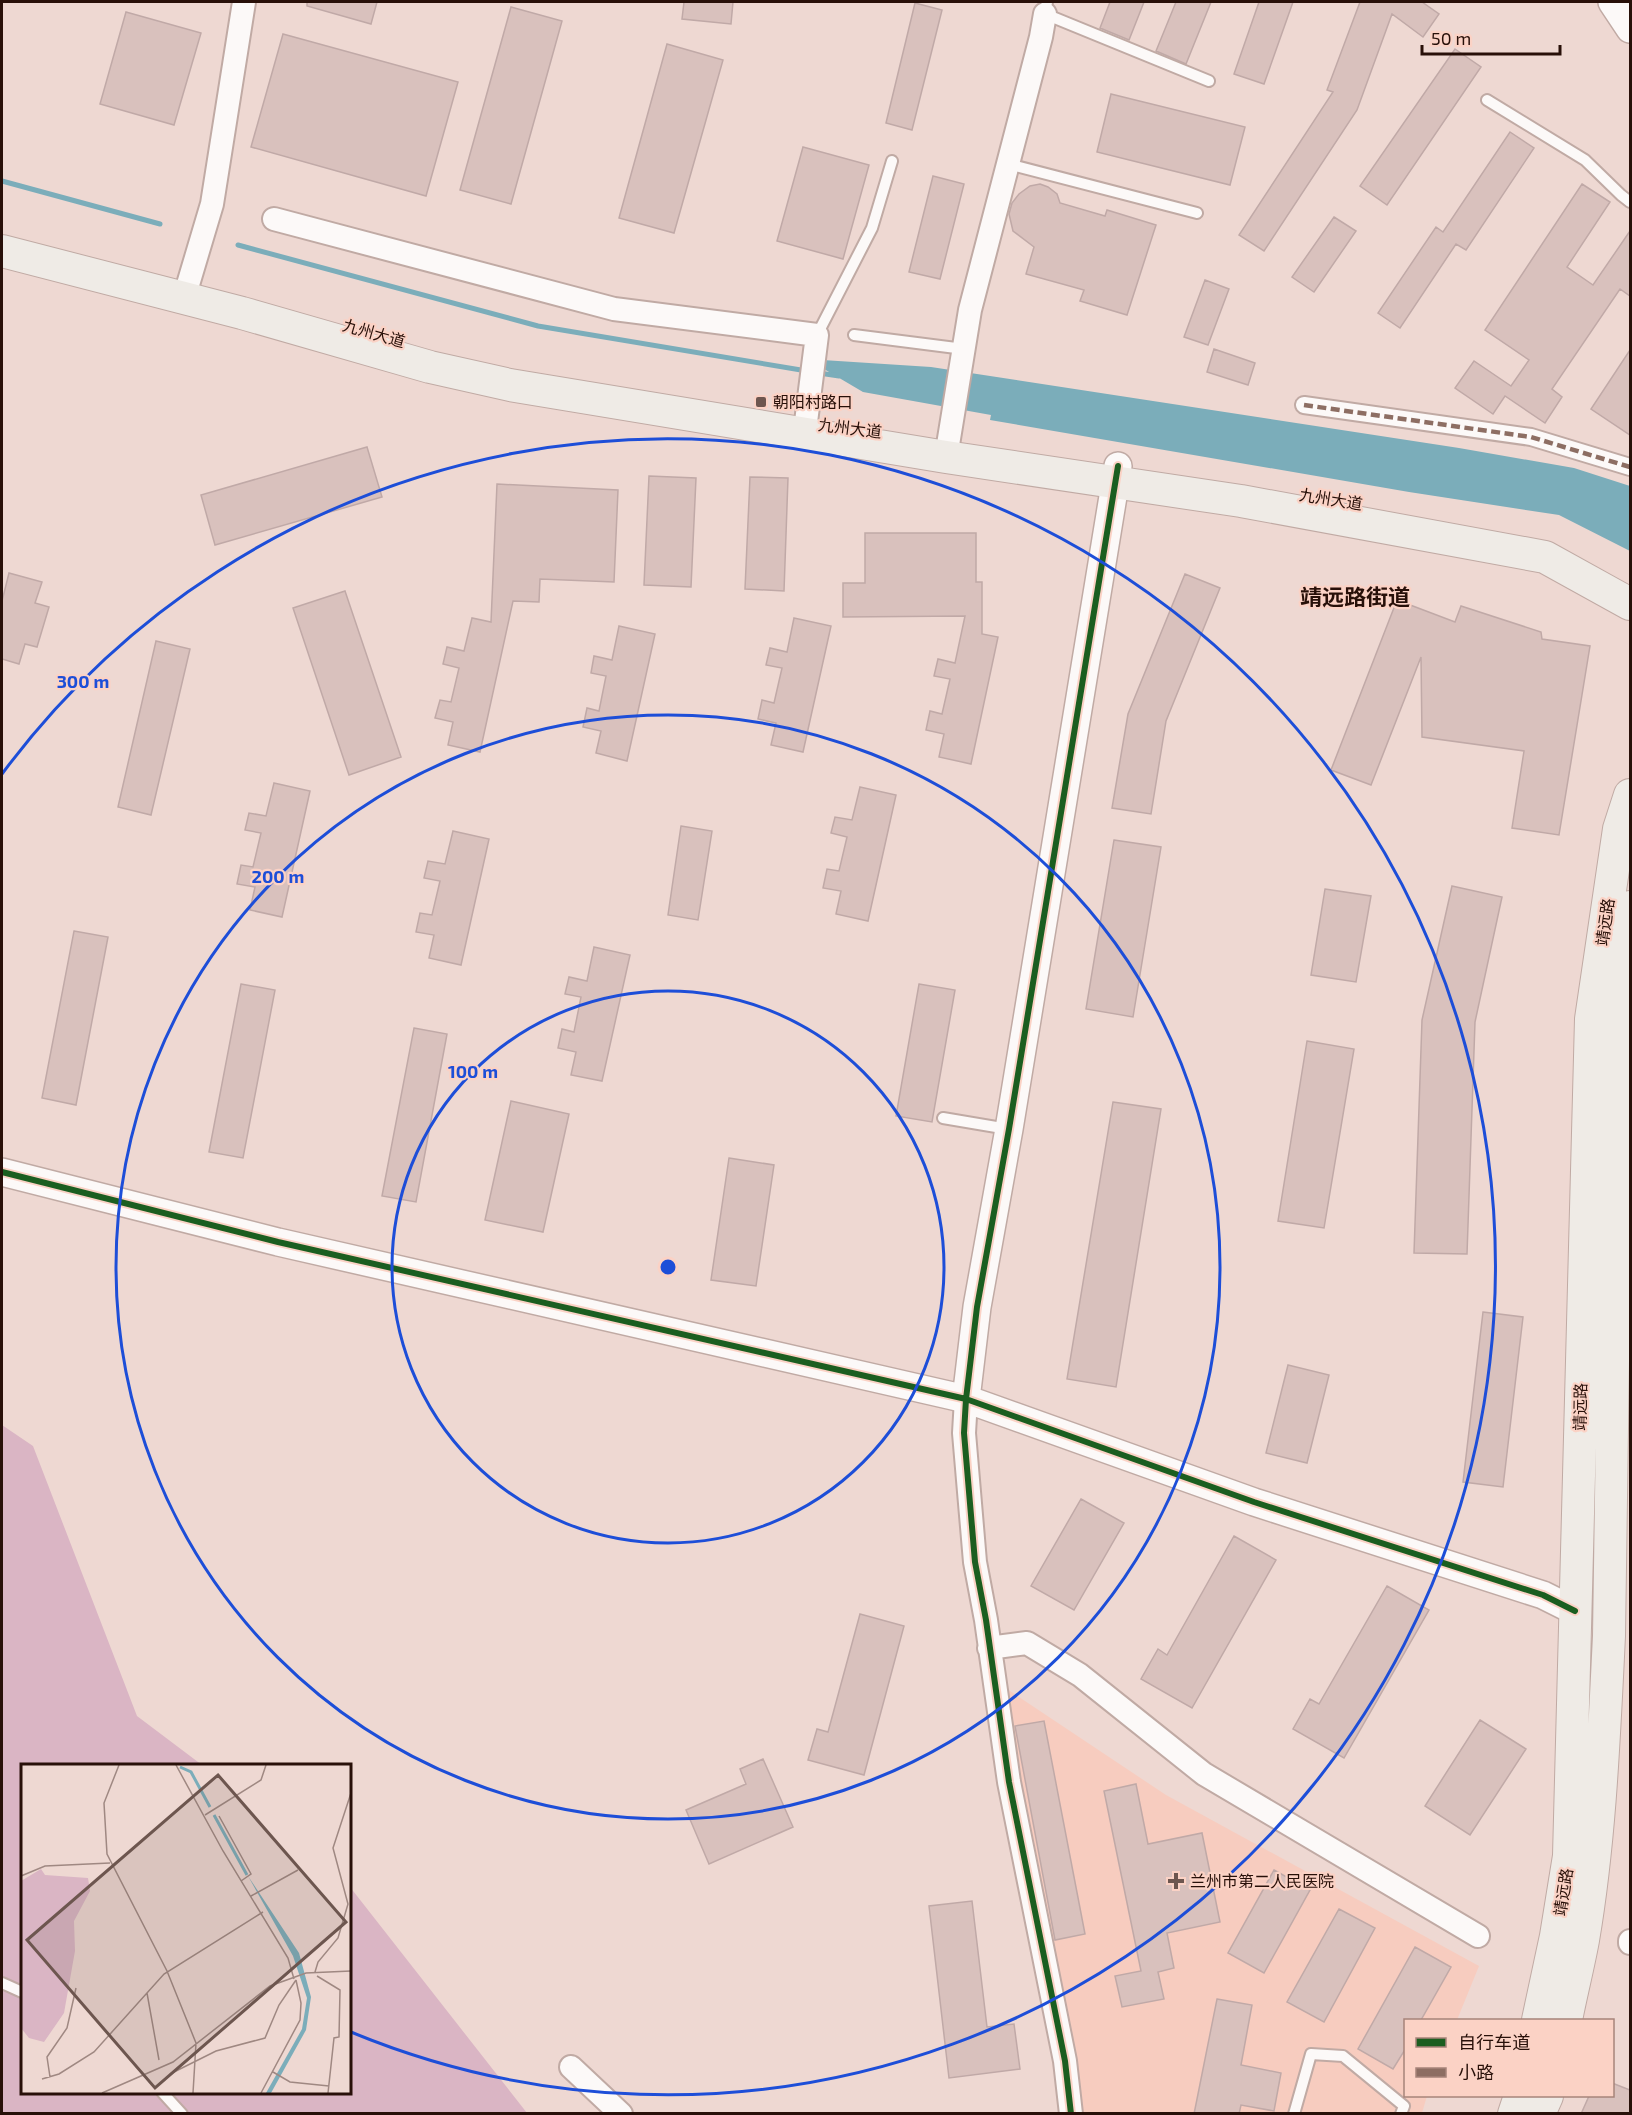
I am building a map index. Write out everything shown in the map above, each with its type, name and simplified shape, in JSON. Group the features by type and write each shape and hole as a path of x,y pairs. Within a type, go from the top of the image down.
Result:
{"main road":[{"name":"九州大道","path":"2,232 186,290 515,372 804,428 949,438 1117,474 1458,519 1554,541 1630,581"},
{"path":"2,251 186,290"},
{"path":"1117,474 1241,501 1545,557 1630,604"},
{"name":"靖远路","path":"1538,2019 1556,1936 1569,1857 1591,1019 1619,829 1630,795"},
{"name":"靖远路","path":"1566,2019 1583,1941 1620,1643 1618,1017 1630,907"},
{"path":"1575,1611 1620,1643"},
{"path":"1514,2114 1520,2097"},
{"path":"1539,2114 1547,2097"}],"street":[{"path":"186,290 212,204 244,2"},
{"path":"1612,2 1630,29"},
{"path":"949,438 970,310 1046,8"},
{"path":"274,219 614,309 817,335 804,428"},
{"path":"1304,405 1531,437 1630,467"},
{"path":"1071,2114 1065,2061 1009,1782 975,1562 963,1433 977,1307 1009,1129 1117,474"},
{"path":"2,1172 278,1242 966,1399 1254,1502 1543,1595 1575,1611"},
{"path":"989,1648 1027,1643 1080,1675 1204,1774 1478,1936"},
{"path":"571,2067 621,2114"}],"lane":[{"path":"1046,8 1209,81"},
{"path":"1487,100 1585,160 1630,202"},
{"path":"817,335 872,228 892,161"},
{"path":"1008,164 1197,213"},
{"path":"854,335 962,359"},
{"path":"943,1118 1009,1129"},
{"path":"2,1983 21,1992"},
{"path":"1294,2114 1311,2054 1343,2056 1404,2106 1401,2114"},
{"path":"164,2094 182,2114"}],"shaded area":[{"path":"2,1425 33,1446 137,1716 201,1764 21,1764 21,2094 351,2094 351,1888 527,2113 2,2113"},
{"name":"兰州市第二人民医院","path":"1001,1685 1166,1795 1479,1966 1457,2019 1404,2019 1404,2097 1427,2097 1422,2113 1064,2113"}],"water":[{"path":"807,359 931,367 1459,448 1574,468 1630,486 1630,551 1559,515 1409,492 990,420 991,415 863,392"}],"building":[{"path":"307,2 377,2 371,24 307,6"},
{"path":"684,2 733,2 731,24 682,19"},
{"path":"1110,2 1144,2 1129,40 1100,28"},
{"path":"1176,2 1211,2 1186,64 1156,51"},
{"path":"1259,2 1293,2 1264,84 1234,74"},
{"path":"1360,2 1422,2 1439,14 1423,37 1392,14 1357,110 1264,251 1239,235 1333,92 1327,90"},
{"path":"915,3 942,10 912,130 886,123"},
{"path":"511,7 562,21 511,204 460,190"},
{"path":"126,12 201,33 174,125 100,104"},
{"path":"283,34 458,82 426,196 251,147"},
{"path":"667,44 723,60 674,233 619,218"},
{"path":"1455,49 1481,67 1387,205 1360,186"},
{"path":"1111,94 1245,127 1230,185 1097,152"},
{"path":"1510,132 1534,148 1466,250 1456,244 1400,328 1378,313 1436,227 1443,232"},
{"path":"803,147 869,165 843,259 777,241"},
{"path":"933,176 964,184 940,279 909,272"},
{"path":"1040,184 1057,194 1060,203 1105,216 1107,210 1156,225 1127,315 1080,301 1084,290 1026,274 1034,247 1013,231 1009,214 1012,203 1019,194 1030,186"},
{"path":"1582,184 1610,202 1567,267 1593,285 1630,231 1630,296 1620,289 1552,389 1562,397 1545,423 1505,396 1493,414 1455,388 1474,361 1511,386 1529,360 1485,330"},
{"path":"1334,217 1356,231 1314,292 1292,277"},
{"path":"1205,280 1229,289 1208,345 1184,337"},
{"path":"1214,349 1255,363 1248,385 1207,372"},
{"path":"1630,350 1630,435 1591,409"},
{"path":"367,447 382,497 215,545 201,495"},
{"path":"649,476 696,478 691,587 644,585"},
{"path":"750,477 788,478 784,591 745,589"},
{"path":"497,484 618,490 614,582 540,579 539,602 513,601 480,752 448,745 453,722 435,718 440,700 451,702 459,668 443,664 447,647 464,651 472,618 491,622"},
{"path":"865,533 976,533 976,582 982,582 982,634 998,637 971,764 939,757 944,734 926,730 930,711 942,714 950,679 934,676 938,659 955,663 965,616 843,617 843,583 865,583"},
{"path":"9,573 42,582 35,603 49,607 37,647 25,644 19,664 2,659 2,601"},
{"path":"1185,574 1220,588 1166,721 1151,814 1112,808 1128,714"},
{"path":"345,591 401,757 349,775 293,608"},
{"path":"1397,600 1455,622 1461,606 1541,632 1542,639 1590,646 1559,835 1512,828 1524,751 1422,737 1421,657 1371,785 1331,770"},
{"path":"794,618 831,626 803,752 771,745 776,723 758,719 762,700 774,703 782,668 766,665 770,648 787,652"},
{"path":"619,626 655,634 627,761 596,753 601,731 583,727 587,708 599,711 606,676 591,673 594,656 612,660"},
{"path":"156,641 190,649 151,815 118,807"},
{"path":"274,783 310,791 282,917 250,910 255,887 237,884 241,865 253,867 261,833 245,830 249,813 266,816"},
{"path":"860,787 896,795 868,921 836,914 841,891 823,888 827,869 839,871 847,837 831,833 835,817 852,820"},
{"path":"681,826 712,831 698,920 668,915"},
{"path":"453,831 489,839 461,965 429,958 434,935 416,932 420,913 432,915 440,881 424,878 428,861 445,864"},
{"path":"1114,840 1161,847 1133,1017 1086,1009"},
{"path":"1452,886 1502,897 1475,1022 1467,1254 1414,1253 1422,1020"},
{"path":"1325,889 1371,896 1356,982 1311,975"},
{"path":"74,931 108,937 76,1105 42,1098"},
{"path":"594,947 630,955 602,1081 571,1075 576,1052 558,1048 562,1029 574,1032 581,997 565,994 569,977 587,981"},
{"path":"241,984 275,990 243,1158 209,1152"},
{"path":"919,984 955,990 932,1122 896,1116"},
{"path":"414,1028 447,1034 416,1202 382,1196"},
{"path":"1307,1041 1354,1049 1324,1228 1278,1221"},
{"path":"511,1101 569,1114 543,1232 485,1220"},
{"path":"1113,1102 1161,1109 1116,1387 1067,1379"},
{"path":"729,1158 774,1165 756,1286 711,1280"},
{"path":"1483,1312 1523,1317 1503,1487 1463,1482"},
{"path":"1288,1365 1329,1375 1307,1463 1266,1453"},
{"path":"1081,1499 1124,1523 1074,1610 1031,1586"},
{"path":"1234,1536 1276,1560 1192,1708 1141,1679 1158,1649 1167,1655"},
{"path":"1387,1586 1429,1610 1344,1758 1293,1729 1310,1699 1319,1704"},
{"path":"860,1614 904,1626 864,1775 808,1760 817,1729 828,1732"},
{"path":"1480,1720 1526,1749 1470,1835 1425,1806"},
{"path":"1044,1721 1085,1934 1055,1940 1015,1726"},
{"path":"763,1759 793,1827 709,1864 686,1810 746,1784 740,1769"},
{"path":"1136,1784 1148,1844 1202,1833 1220,1922 1167,1933 1174,1968 1158,1972 1164,1999 1122,2007 1115,1976 1141,1971 1104,1791"},
{"path":"1274,1870 1310,1890 1264,1973 1228,1953"},
{"path":"972,1901 987,2027 1014,2024 1020,2069 949,2078 929,1906"},
{"path":"1339,1909 1375,1928 1324,2022 1287,2002"},
{"path":"1415,1947 1451,1967 1422,2019 1404,2019 1404,2051 1393,2069 1358,2049"},
{"path":"1217,1999 1252,2005 1241,2065 1281,2073 1274,2111 1241,2105 1239,2114 1194,2114"},
{"path":"1614,2084 1630,2090 1630,2114 1581,2114 1589,2097 1614,2097"}],"waterway":[{"path":"2,181 160,224"},
{"path":"238,245 538,326 807,371"},
{"path":"819,373 839,376"}],"marked path":[{"path":"1304,405 1531,437 1630,467"}],"cycle path":[{"path":"1071,2114 1065,2061 1009,1782 986,1620 975,1562 964,1433 977,1307 1009,1129 1118,466"},
{"path":"2,1172 278,1242 966,1399 1254,1502 1543,1595 1575,1611"}],"place":[{"name":"朝阳村路口","path":"761,402"},
{"name":"兰州市第二人民医院","path":"1176,1881"}],"district":[{"name":"靖远路街道","path":"1355,597"}]}
